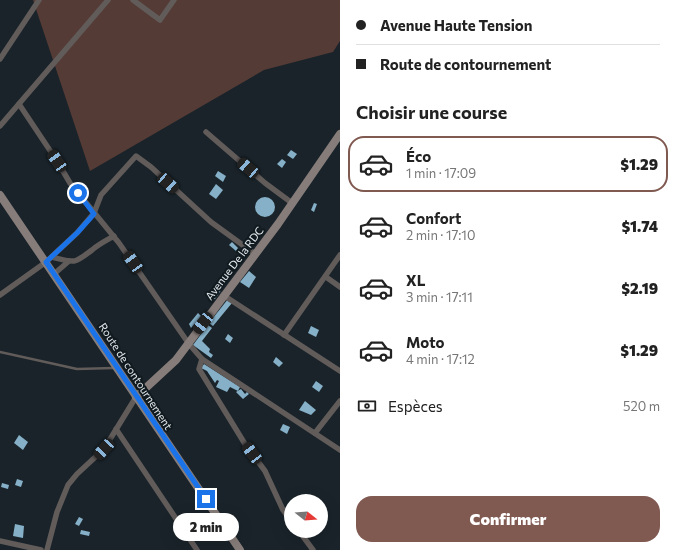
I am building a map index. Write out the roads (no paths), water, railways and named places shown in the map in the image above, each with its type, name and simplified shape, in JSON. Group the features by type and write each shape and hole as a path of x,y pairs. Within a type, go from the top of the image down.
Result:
{"street":[{"path":"0,59 39,0"},
{"path":"0,126 108,0"},
{"path":"133,0 160,20 174,0"},
{"path":"19,104 70,183 94,214 114,236 188,342 202,359 340,450"},
{"path":"206,132 292,203"},
{"name":"Avenue De la RDC","path":"136,397 176,360 255,254 340,134"},
{"path":"0,294 49,260 94,214 101,195 129,163 138,156 204,216 255,254"},
{"name":"Route de contournement","path":"0,195 49,260 54,274 240,550"},
{"path":"49,260 82,260 93,249 114,236"},
{"path":"284,334 326,277 340,255"},
{"path":"54,274 69,261"},
{"path":"326,277 340,287"},
{"path":"223,295 340,371"},
{"path":"202,359 199,369 245,444 265,472 284,512"},
{"path":"47,550 57,512 68,486 77,474 104,449 136,397"},
{"path":"315,433 340,401"},
{"path":"116,429 197,550"},
{"path":"304,538 313,550"},
{"path":"0,541 41,550"}],"lane":[{"path":"0,352 77,369 116,368"}]}
